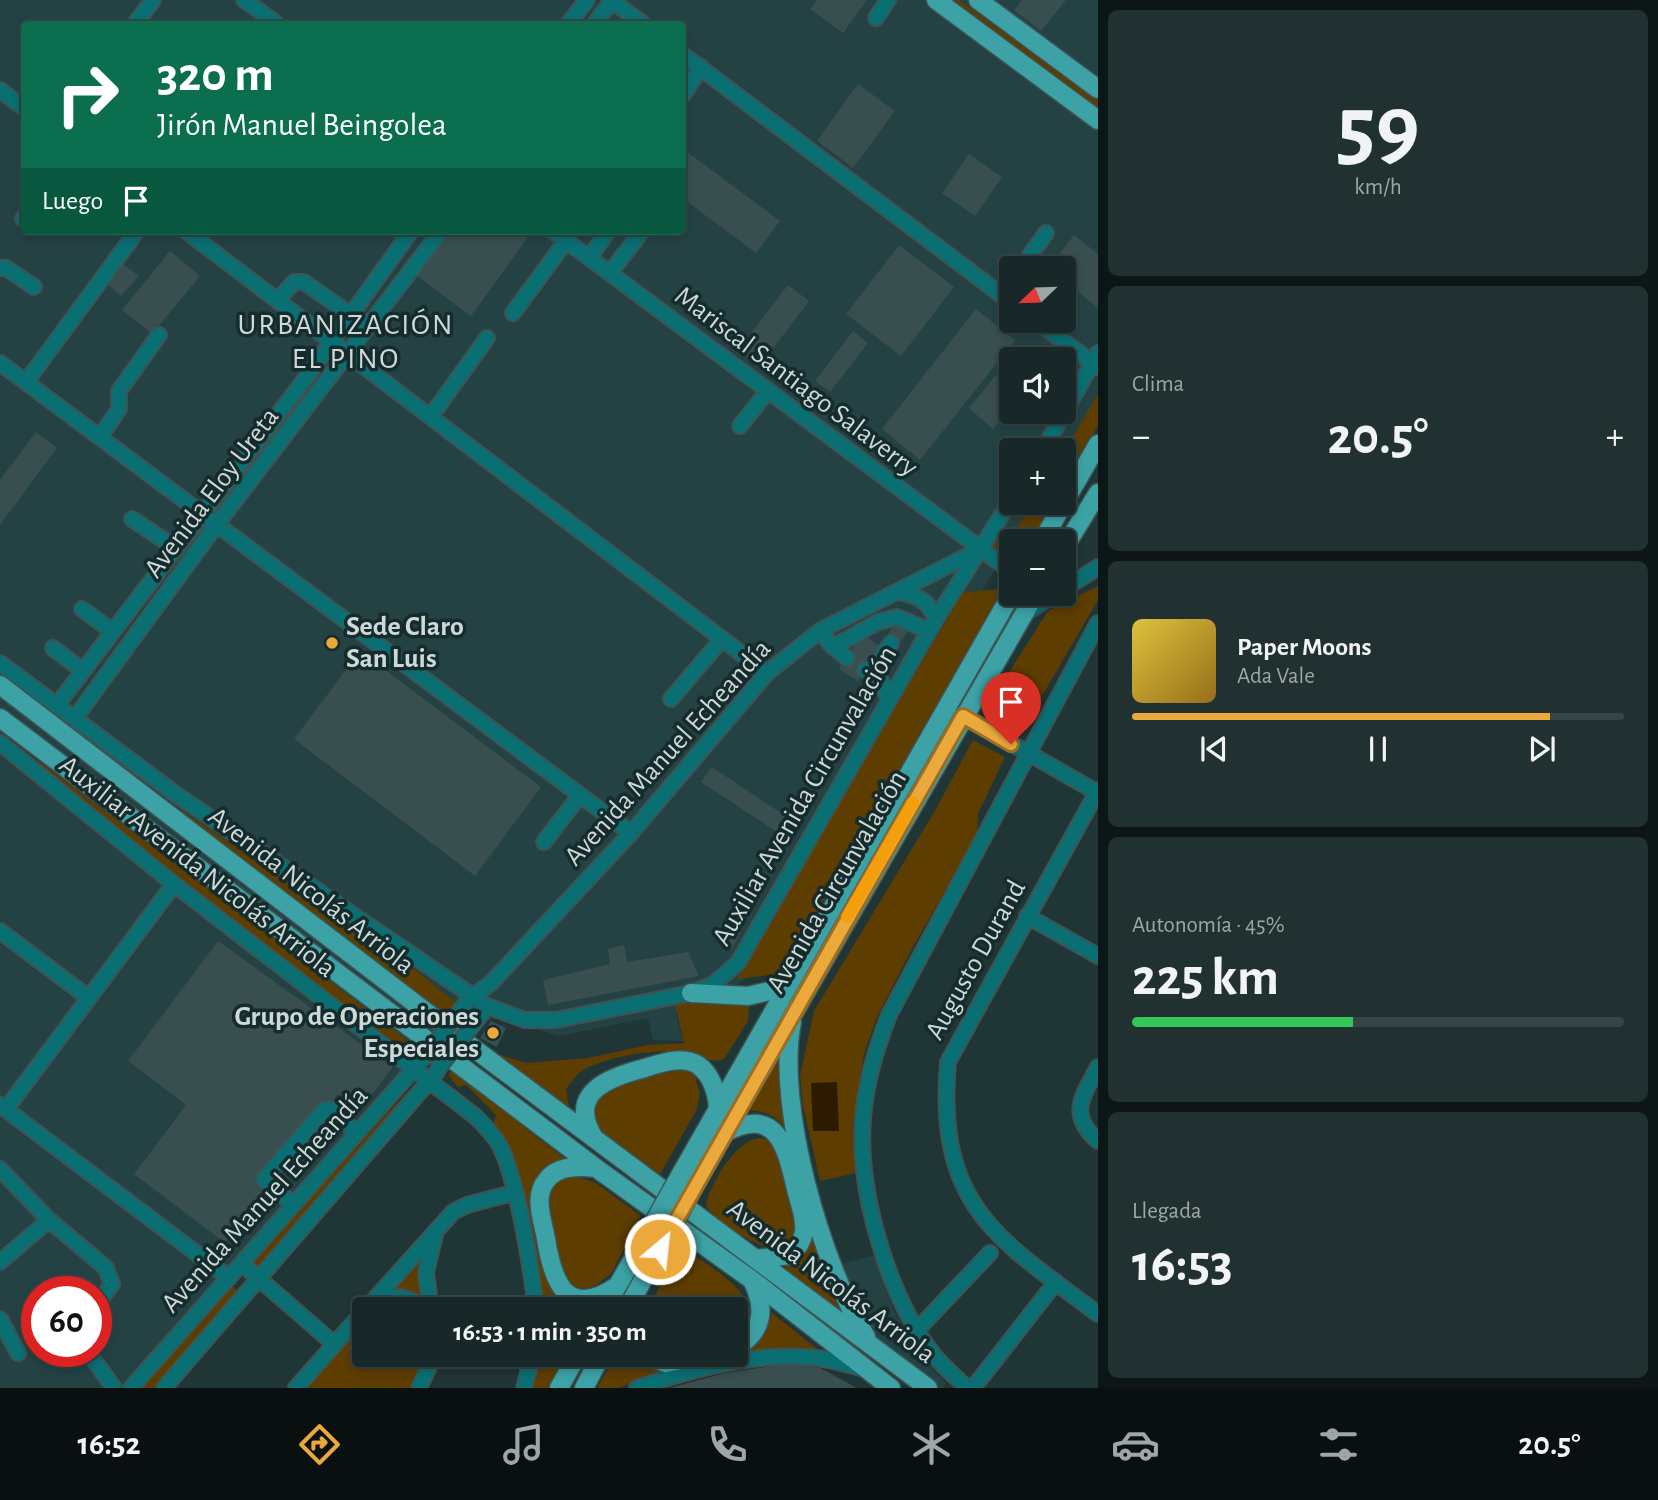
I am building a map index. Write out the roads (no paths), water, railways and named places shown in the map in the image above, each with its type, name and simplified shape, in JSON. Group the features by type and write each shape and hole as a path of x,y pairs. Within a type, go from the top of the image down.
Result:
{"main road":[{"path":"936,0 1098,120"},
{"path":"978,0 1098,89"},
{"path":"1049,529 1098,444"},
{"path":"1076,529 1098,493"},
{"name":"Avenida Circunvalación","path":"631,1297 652,1245 690,1175 718,1108 1004,606"},
{"name":"Avenida Circunvalación","path":"690,1175 724,1133 1028,606"},
{"name":"Avenida Nicolás Arriola","path":"0,685 594,1138 928,1388"},
{"name":"Avenida Nicolás Arriola","path":"0,718 596,1168 752,1280 891,1388"},
{"path":"691,993 748,996 786,987"},
{"path":"796,1005 790,1033 788,1073 799,1143 828,1260 870,1345"},
{"path":"594,1138 586,1116 587,1103 594,1089 612,1077 668,1062 690,1062 702,1069 715,1091 718,1108"},
{"path":"724,1133 746,1124 762,1125 778,1135 788,1155 804,1222 802,1239 790,1255 756,1259"},
{"path":"596,1168 565,1169 553,1174 543,1184 539,1201 551,1269 560,1289 572,1297 601,1295 617,1286"},
{"name":"Avenida Circunvalación","path":"611,1297 652,1245"},
{"path":"748,1339 753,1335 761,1319 760,1300 752,1280"},
{"path":"559,1388 571,1367"},
{"path":"584,1388 595,1367"}],"street":[{"path":"137,21 153,0"},
{"path":"244,0 273,21"},
{"path":"570,21 587,0"},
{"path":"597,21 612,0 639,21"},
{"path":"876,18 888,0"},
{"path":"686,57 999,294"},
{"path":"686,90 701,67"},
{"path":"0,90 21,100"},
{"path":"1030,256 1046,233"},
{"path":"26,382 134,235"},
{"path":"195,235 767,673"},
{"path":"409,235 425,252"},
{"name":"Avenida Eloy Ureta","path":"57,705 174,547 305,379 409,235"},
{"name":"Avenida Eloy Ureta","path":"75,718 217,524 438,235"},
{"name":"Mariscal Santiago Salaverry","path":"558,235 999,563"},
{"path":"589,258 605,235"},
{"path":"610,273 639,235"},
{"path":"513,313 566,241"},
{"path":"0,268 6,268 34,287"},
{"path":"278,300 294,282 304,282 368,327"},
{"path":"1050,438 1096,361 1054,333"},
{"path":"100,437 119,409 120,391 159,335"},
{"path":"431,416 487,338"},
{"path":"0,363 632,833"},
{"path":"305,379 320,391"},
{"path":"740,426 767,392"},
{"path":"236,466 253,478"},
{"name":"Auxiliar Avenida Circunvalación","path":"485,1009 525,1020 556,1020 691,993 712,985 729,972 752,940 933,625 1002,515"},
{"path":"132,519 174,547"},
{"name":"Avenida Manuel Echeandía","path":"131,1388 419,1064 469,999 491,983 632,833 767,673 821,630 980,550"},
{"path":"1076,581 1098,567"},
{"path":"156,573 173,584"},
{"path":"833,647 878,622 902,620 933,625 931,606 918,596 896,593 902,620"},
{"path":"1024,613 1036,606"},
{"path":"82,609 112,631"},
{"path":"967,1388 934,1356 917,1331 893,1279 871,1205 862,1140 866,1090 872,1061 889,1015 1098,623"},
{"path":"821,630 833,647 847,658"},
{"path":"671,699 722,639"},
{"path":"889,700 885,686 867,672 891,643"},
{"path":"53,648 108,672"},
{"name":"Auxiliar Avenida Nicolás Arriola","path":"0,663 284,870 485,1009"},
{"path":"946,706 1098,792"},
{"name":"Auxiliar Avenida Nicolás Arriola","path":"0,743 174,884 434,1075"},
{"name":"Augusto Durand","path":"1098,792 948,1062 945,1098 947,1132 956,1170 972,1204 998,1238 1098,1314"},
{"path":"544,842 580,794"},
{"path":"174,884 3,1107 229,1278"},
{"path":"1027,916 1098,956"},
{"path":"0,931 89,998"},
{"name":"Avenida Manuel Echeandía","path":"164,1388 434,1075 485,1009 491,983"},
{"path":"1098,1068 1083,1095 1079,1115 1088,1132 1098,1141"},
{"path":"434,1075 492,1134 500,1147 513,1193 534,1297"},
{"path":"293,1204 264,1179 324,1110 328,1108 356,1133"},
{"path":"0,1169 50,1220 106,1268 109,1276"},
{"path":"377,1297 453,1212 467,1205 513,1193"},
{"path":"0,1262 50,1220"},
{"path":"429,1297 426,1272 430,1248 438,1228"},
{"path":"917,1331 990,1253"},
{"path":"242,1264 333,1343"},
{"path":"973,1388 1056,1282"},
{"path":"0,1319 18,1353"},
{"path":"296,1388 352,1323"},
{"path":"637,1388 680,1375 771,1358 817,1358 865,1369"},
{"path":"99,1367 114,1388"},
{"path":"419,1388 429,1367"},
{"path":"524,1388 530,1367"}],"tunnel":[{"path":"891,643 902,625"}],"place":[{"name":"Sede Claro San Luis","path":"332,643"},
{"name":"Grupo de Operaciones Especiales","path":"493,1033"}],"district":[{"name":"URBANIZACIÓN EL PINO","path":"346,342"}]}
